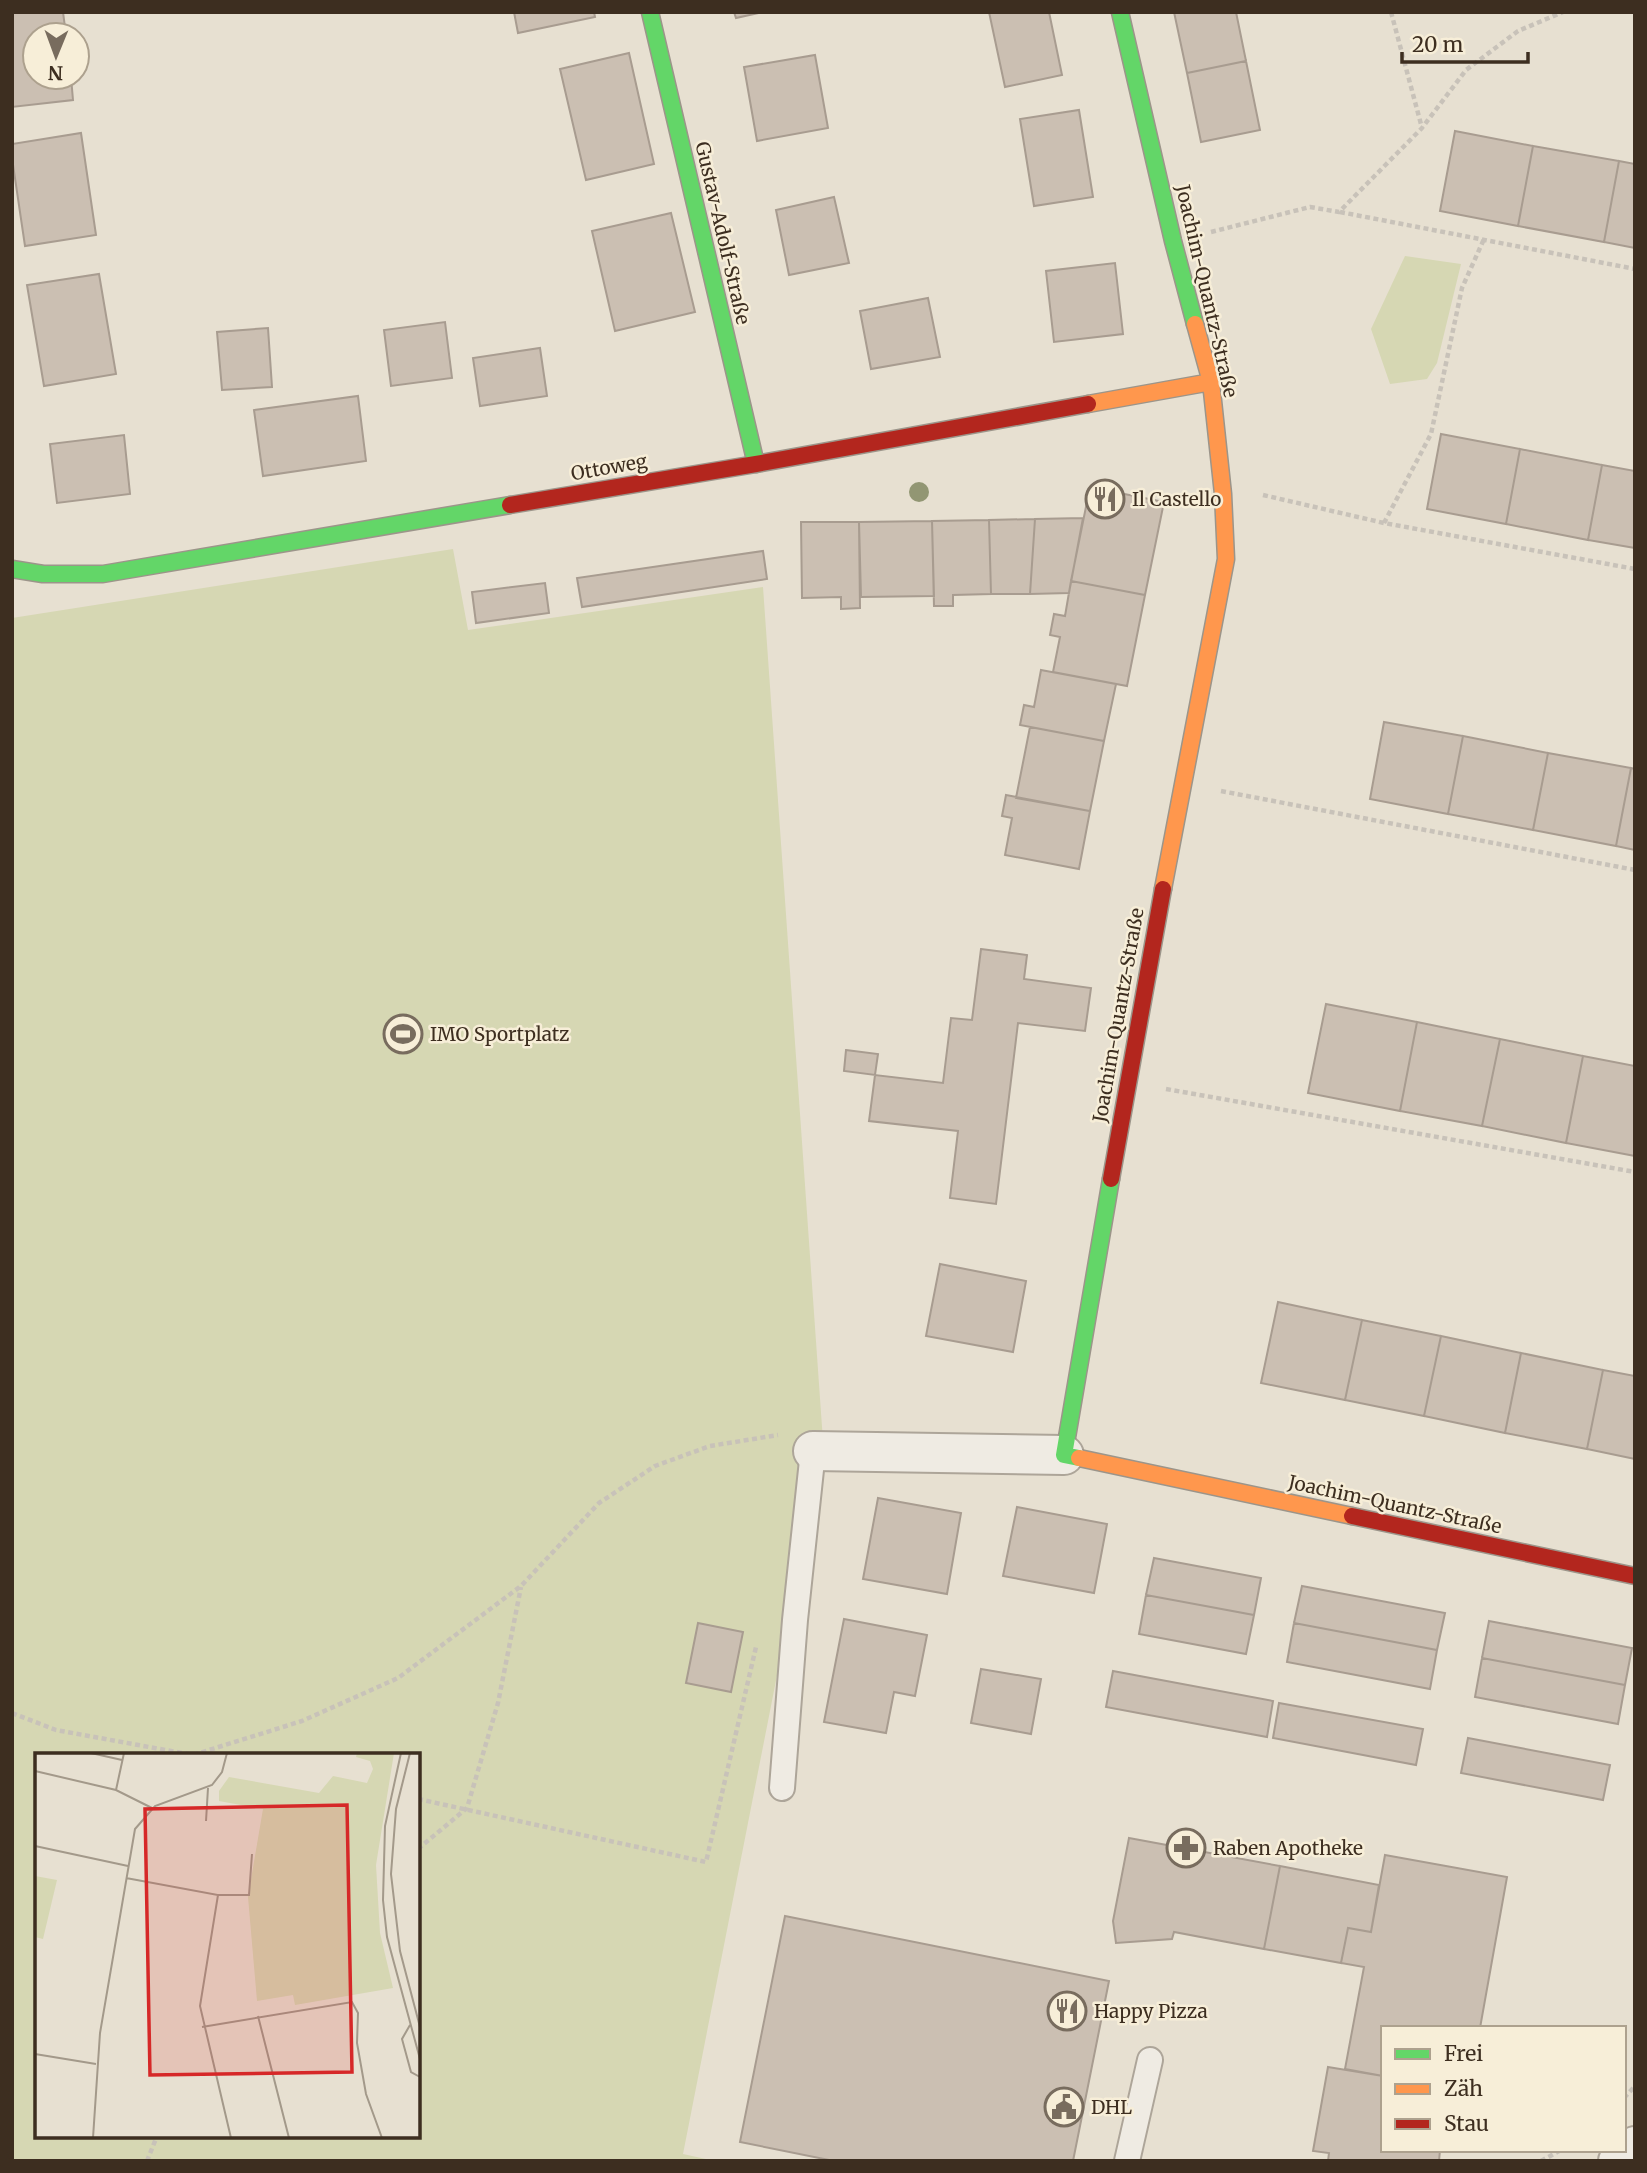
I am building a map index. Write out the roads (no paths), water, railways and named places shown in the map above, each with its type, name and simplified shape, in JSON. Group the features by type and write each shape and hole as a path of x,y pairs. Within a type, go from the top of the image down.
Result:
{"street":[{"name":"Gustav-Adolf-Straße","path":"650,12 756,464"},
{"name":"Joachim-Quantz-Straße","path":"1120,12 1173,241 1210,382 1223,494 1226,559 1127,1082 1064,1455 1635,1576"},
{"name":"Ottoweg","path":"12,569 43,574 103,574 756,464 1210,382"},
{"path":"813,1451 1064,1455"},
{"path":"1618,2161 1635,2146"}],"lane":[{"path":"782,1788 795,1620 813,1451"},
{"path":"1127,2161 1150,2060"}],"place":[{"name":"Il Castello","path":"1105,499"},
{"name":"IMO Sportplatz","path":"403,1034"},
{"name":"Raben Apotheke","path":"1186,1848"},
{"name":"Happy Pizza","path":"1067,2011"},
{"name":"DHL","path":"1064,2107"}]}
